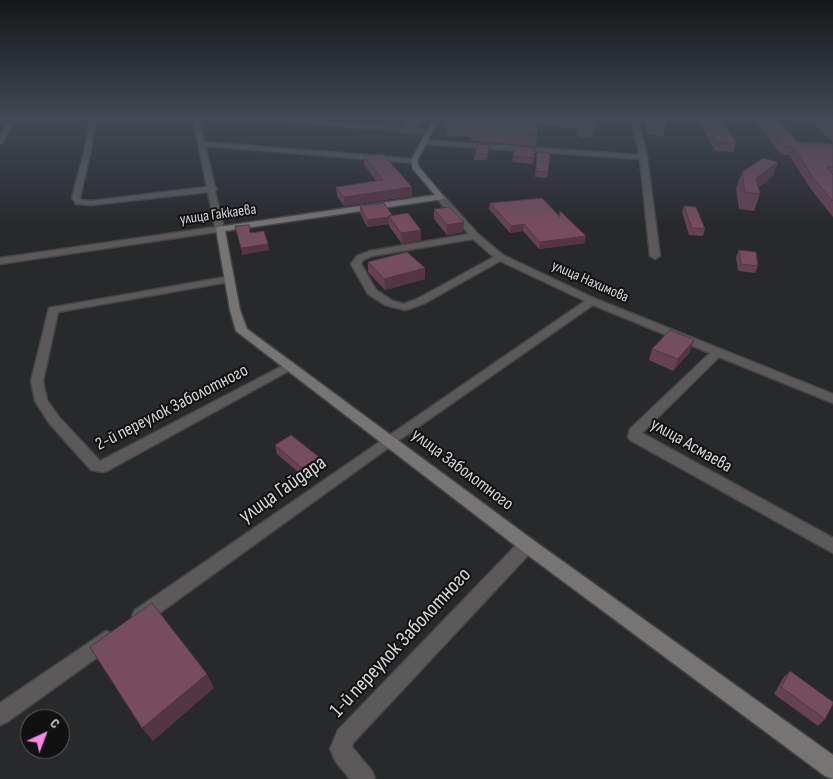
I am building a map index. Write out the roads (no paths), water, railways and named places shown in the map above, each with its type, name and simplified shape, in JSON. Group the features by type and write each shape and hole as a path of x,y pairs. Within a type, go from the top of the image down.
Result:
{"street":[{"path":"86,155 76,198 79,202 91,203 213,188"},
{"name":"улица Заболотного","path":"205,155 213,188 235,310 242,331 390,440 527,545 833,768"},
{"path":"344,155 414,161 417,155"},
{"path":"620,155 644,157 655,256"},
{"name":"улица Нахимова","path":"414,161 416,167 440,197 475,236 500,257 592,301 833,399"},
{"name":"улица Гаккаева","path":"0,261 440,197"},
{"path":"475,236 370,254 360,258 356,264 372,292 388,303 405,307 422,300 500,257"},
{"name":"2-й переулок Заболотного","path":"230,279 53,310 37,380 40,401 54,420 96,466 102,467 290,367"},
{"name":"улица Гайдара","path":"0,715 390,440 592,301"},
{"name":"улица Асмаева","path":"718,352 635,432 635,437 833,546"},
{"name":"1-й переулок Заболотного","path":"364,779 341,749 345,737 527,545"}]}
